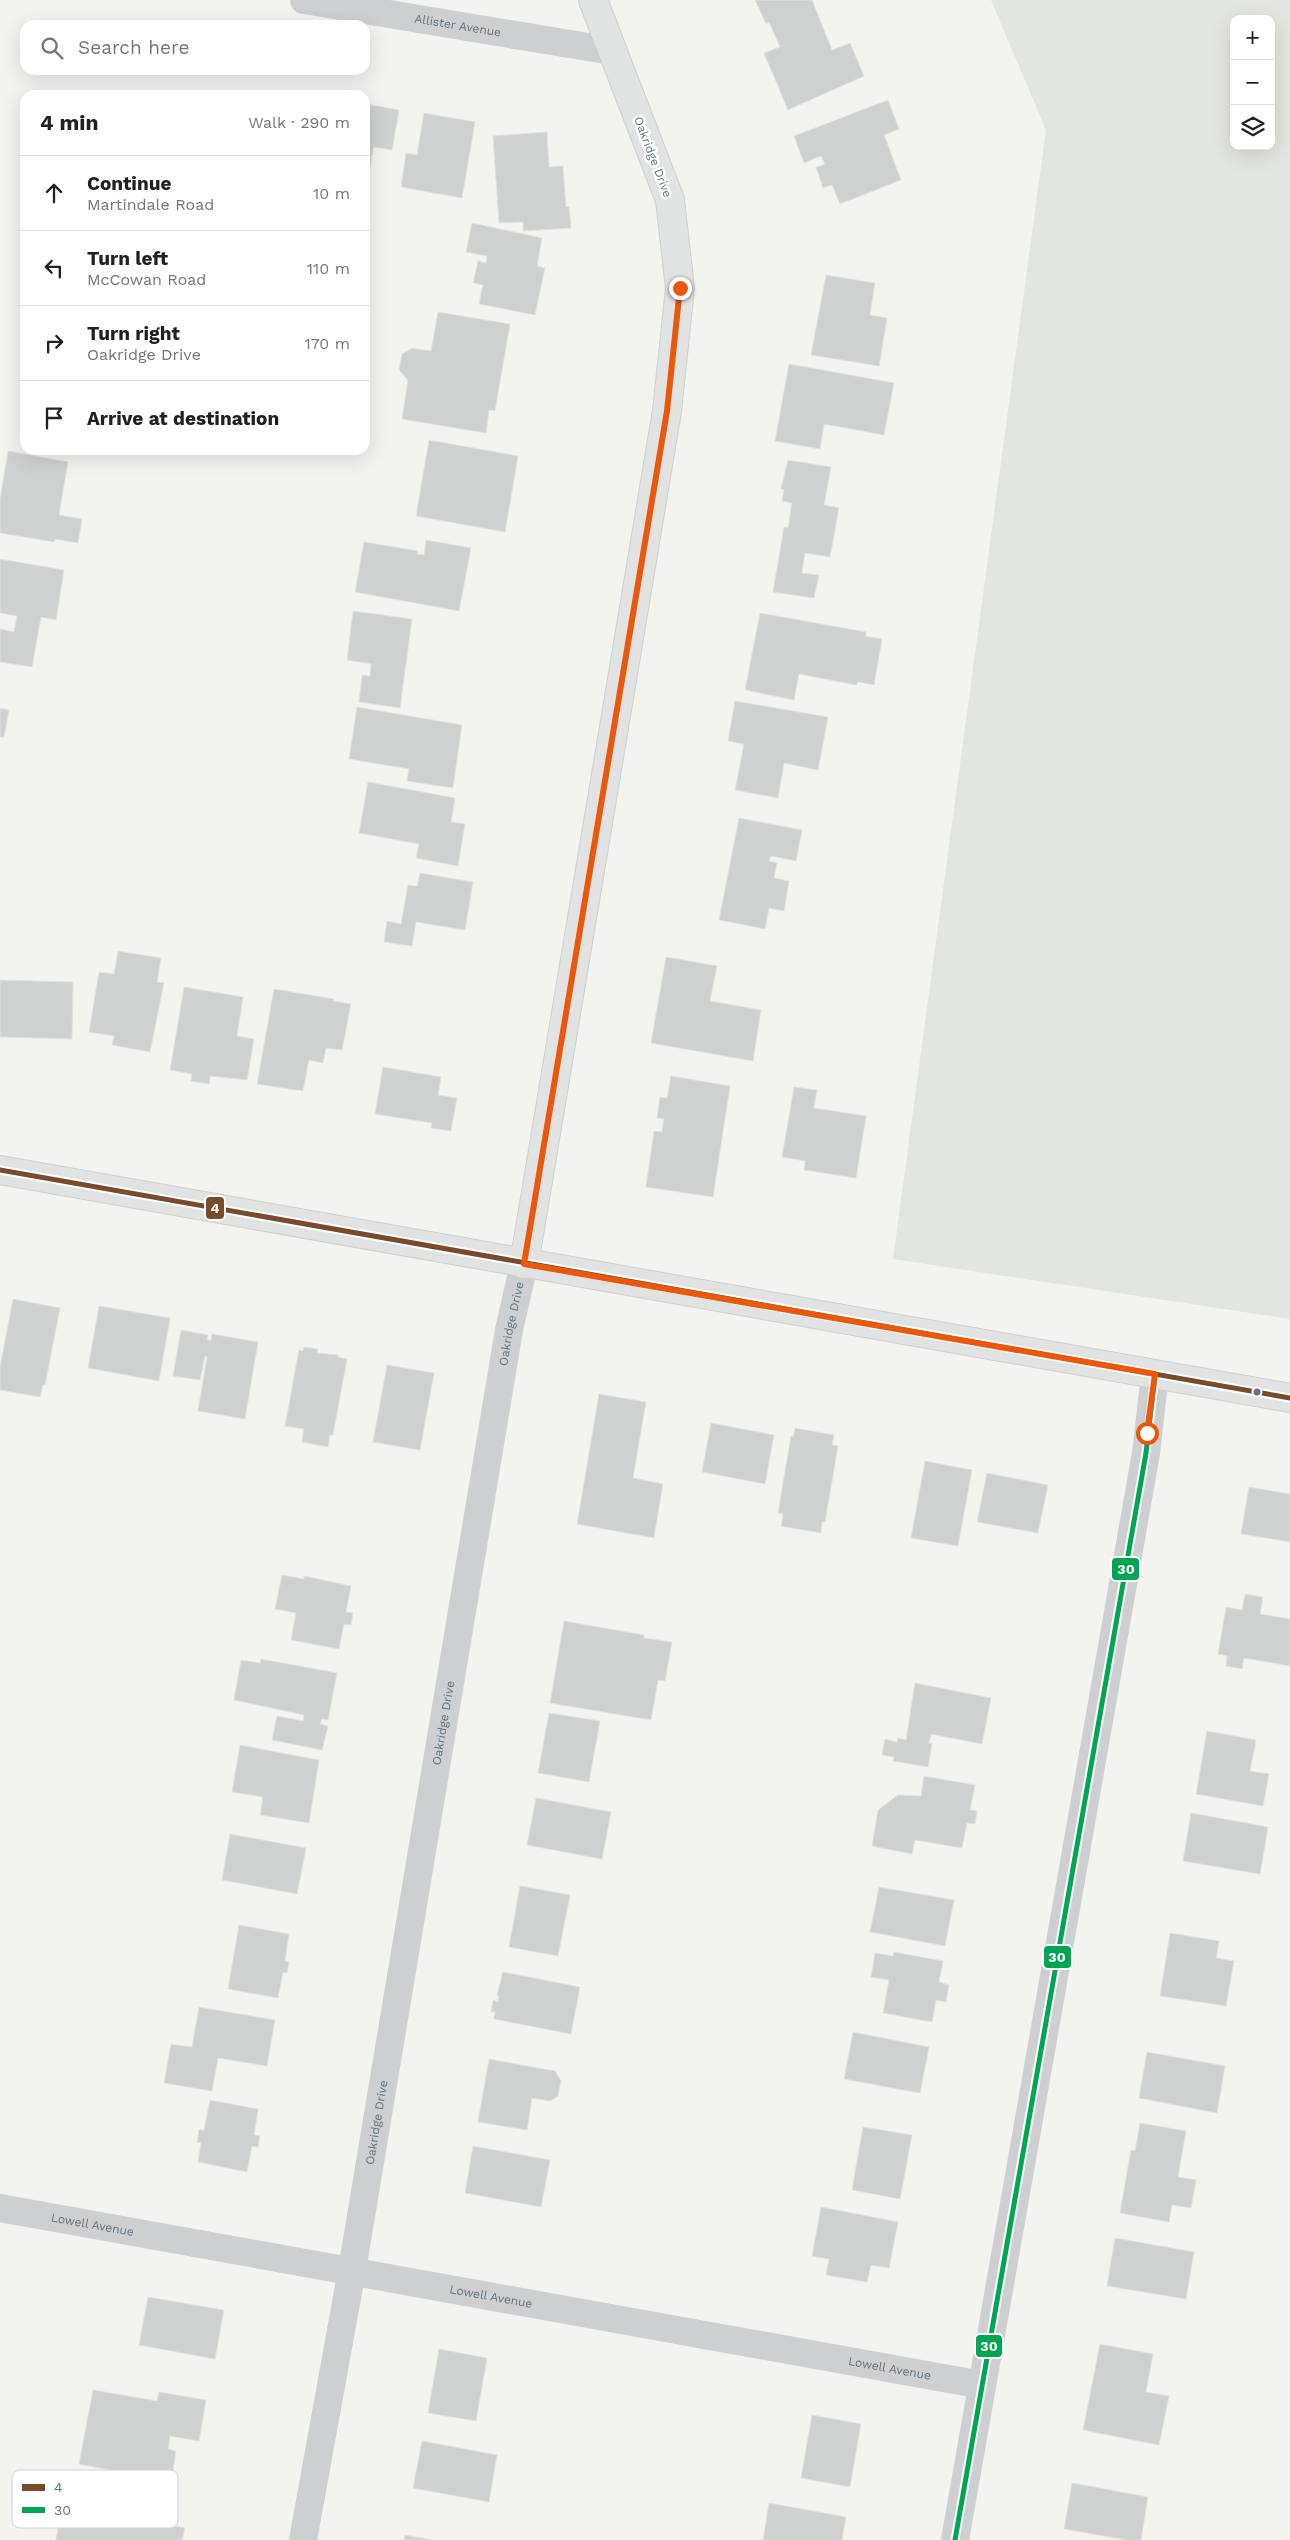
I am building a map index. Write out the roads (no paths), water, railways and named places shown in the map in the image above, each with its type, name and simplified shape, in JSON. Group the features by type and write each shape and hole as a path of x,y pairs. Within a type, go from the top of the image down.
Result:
{"street":[{"name":"Allister Avenue","path":"304,0 612,51"},
{"name":"Oakridge Drive","path":"303,2540 352,2270 509,1330 524,1264 667,411 680,288 670,200 592,0"},
{"path":"0,1170 1290,1398"},
{"path":"955,2540 1146,1453 1155,1374"},
{"name":"Lowell Avenue","path":"0,2208 982,2385"}]}
